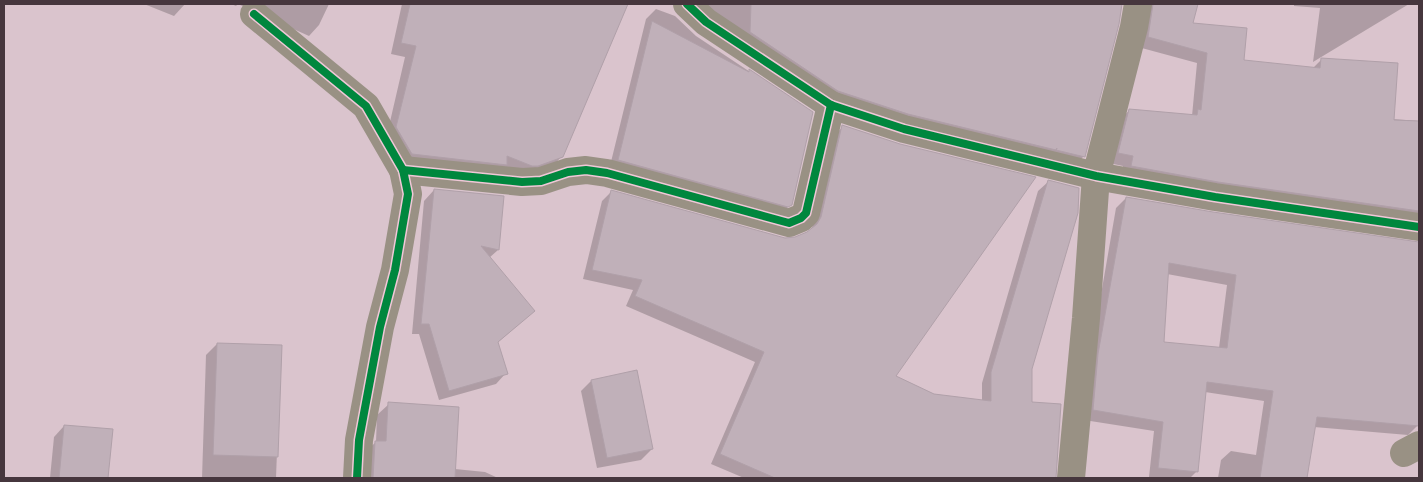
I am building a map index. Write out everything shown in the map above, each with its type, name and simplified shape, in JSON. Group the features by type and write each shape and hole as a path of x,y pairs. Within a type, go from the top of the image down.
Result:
{"street":[{"path":"687,4 706,22 831,105 904,129 1096,176 1215,197 1419,228"},
{"path":"1071,478 1086,318 1096,176 1134,27 1138,4"},
{"path":"254,14 366,106 403,170 408,194 395,270 380,327 359,440 357,478"},
{"path":"403,170 522,182 541,181 568,172 586,170 607,172 789,223 802,218 806,213 831,105"}],"building":[{"path":"410,4 628,4 563,157 538,166 532,166 507,156 507,165 412,154 396,127 416,46 401,43"},
{"path":"751,4 1122,4 1119,24 1085,157 908,114 838,91 750,32"},
{"path":"1153,4 1198,4 1193,23 1247,28 1244,60 1320,68 1321,58 1398,63 1394,120 1419,121 1419,211 1218,182 1131,166 1133,156 1118,153 1129,109 1197,115 1198,109 1201,110 1207,53 1148,37"},
{"path":"652,21 749,72 749,69 813,112 792,205 788,207 618,160"},
{"path":"842,125 900,144 1036,177 896,376 934,394 991,401 991,372 1048,180 1079,188 1078,213 1032,369 1032,402 1061,404 1056,478 775,478 720,454 764,352 635,296 642,280 592,270 611,190 785,238 795,237 807,232 817,224 821,217"},
{"path":"434,189 504,196 499,250 481,246 535,311 498,342 508,374 449,391 429,324 421,324"},
{"path":"1126,197 1213,212 1419,242 1419,426 1317,417 1307,478 1260,478 1273,391 1207,382 1198,472 1158,468 1163,422 1093,410 1098,354","holes":["1169,263 1236,275 1227,348 1164,342"]},
{"path":"217,343 282,345 278,457 213,455"},
{"path":"637,370 653,449 607,458 591,380"},
{"path":"388,402 459,407 455,478 373,478 375,441 386,441"},
{"path":"64,425 113,429 108,478 59,478"}],"cycle path":[{"path":"687,4 706,22 831,105 904,129 1096,176 1215,197 1419,227"},
{"path":"254,14 366,106 403,170 408,194 395,270 380,327 359,440 357,478"},
{"path":"403,170 522,182 541,181 568,172 586,170 607,173 789,223 801,218 806,213 831,105"}]}
